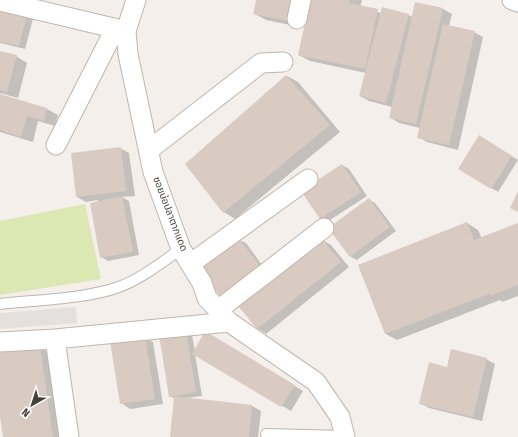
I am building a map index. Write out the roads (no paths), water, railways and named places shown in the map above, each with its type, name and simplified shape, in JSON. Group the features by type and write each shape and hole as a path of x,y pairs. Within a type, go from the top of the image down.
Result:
{"street":[{"name":"ซอยบ่อปลาตากแดด","path":"136,0 120,30 128,54 153,172 186,256 202,283 207,298 224,316 316,382 340,417 345,436"},
{"path":"298,19 301,0"},
{"path":"512,0 518,2"},
{"path":"0,1 120,30 56,146"},
{"path":"149,150 261,63 282,62"},
{"path":"186,256 308,179"},
{"path":"0,342 55,339 224,316 324,228"},
{"path":"55,339 69,437"}],"lane":[{"path":"0,304 97,293 120,287 150,270 186,256"},
{"path":"266,434 345,436"}]}
